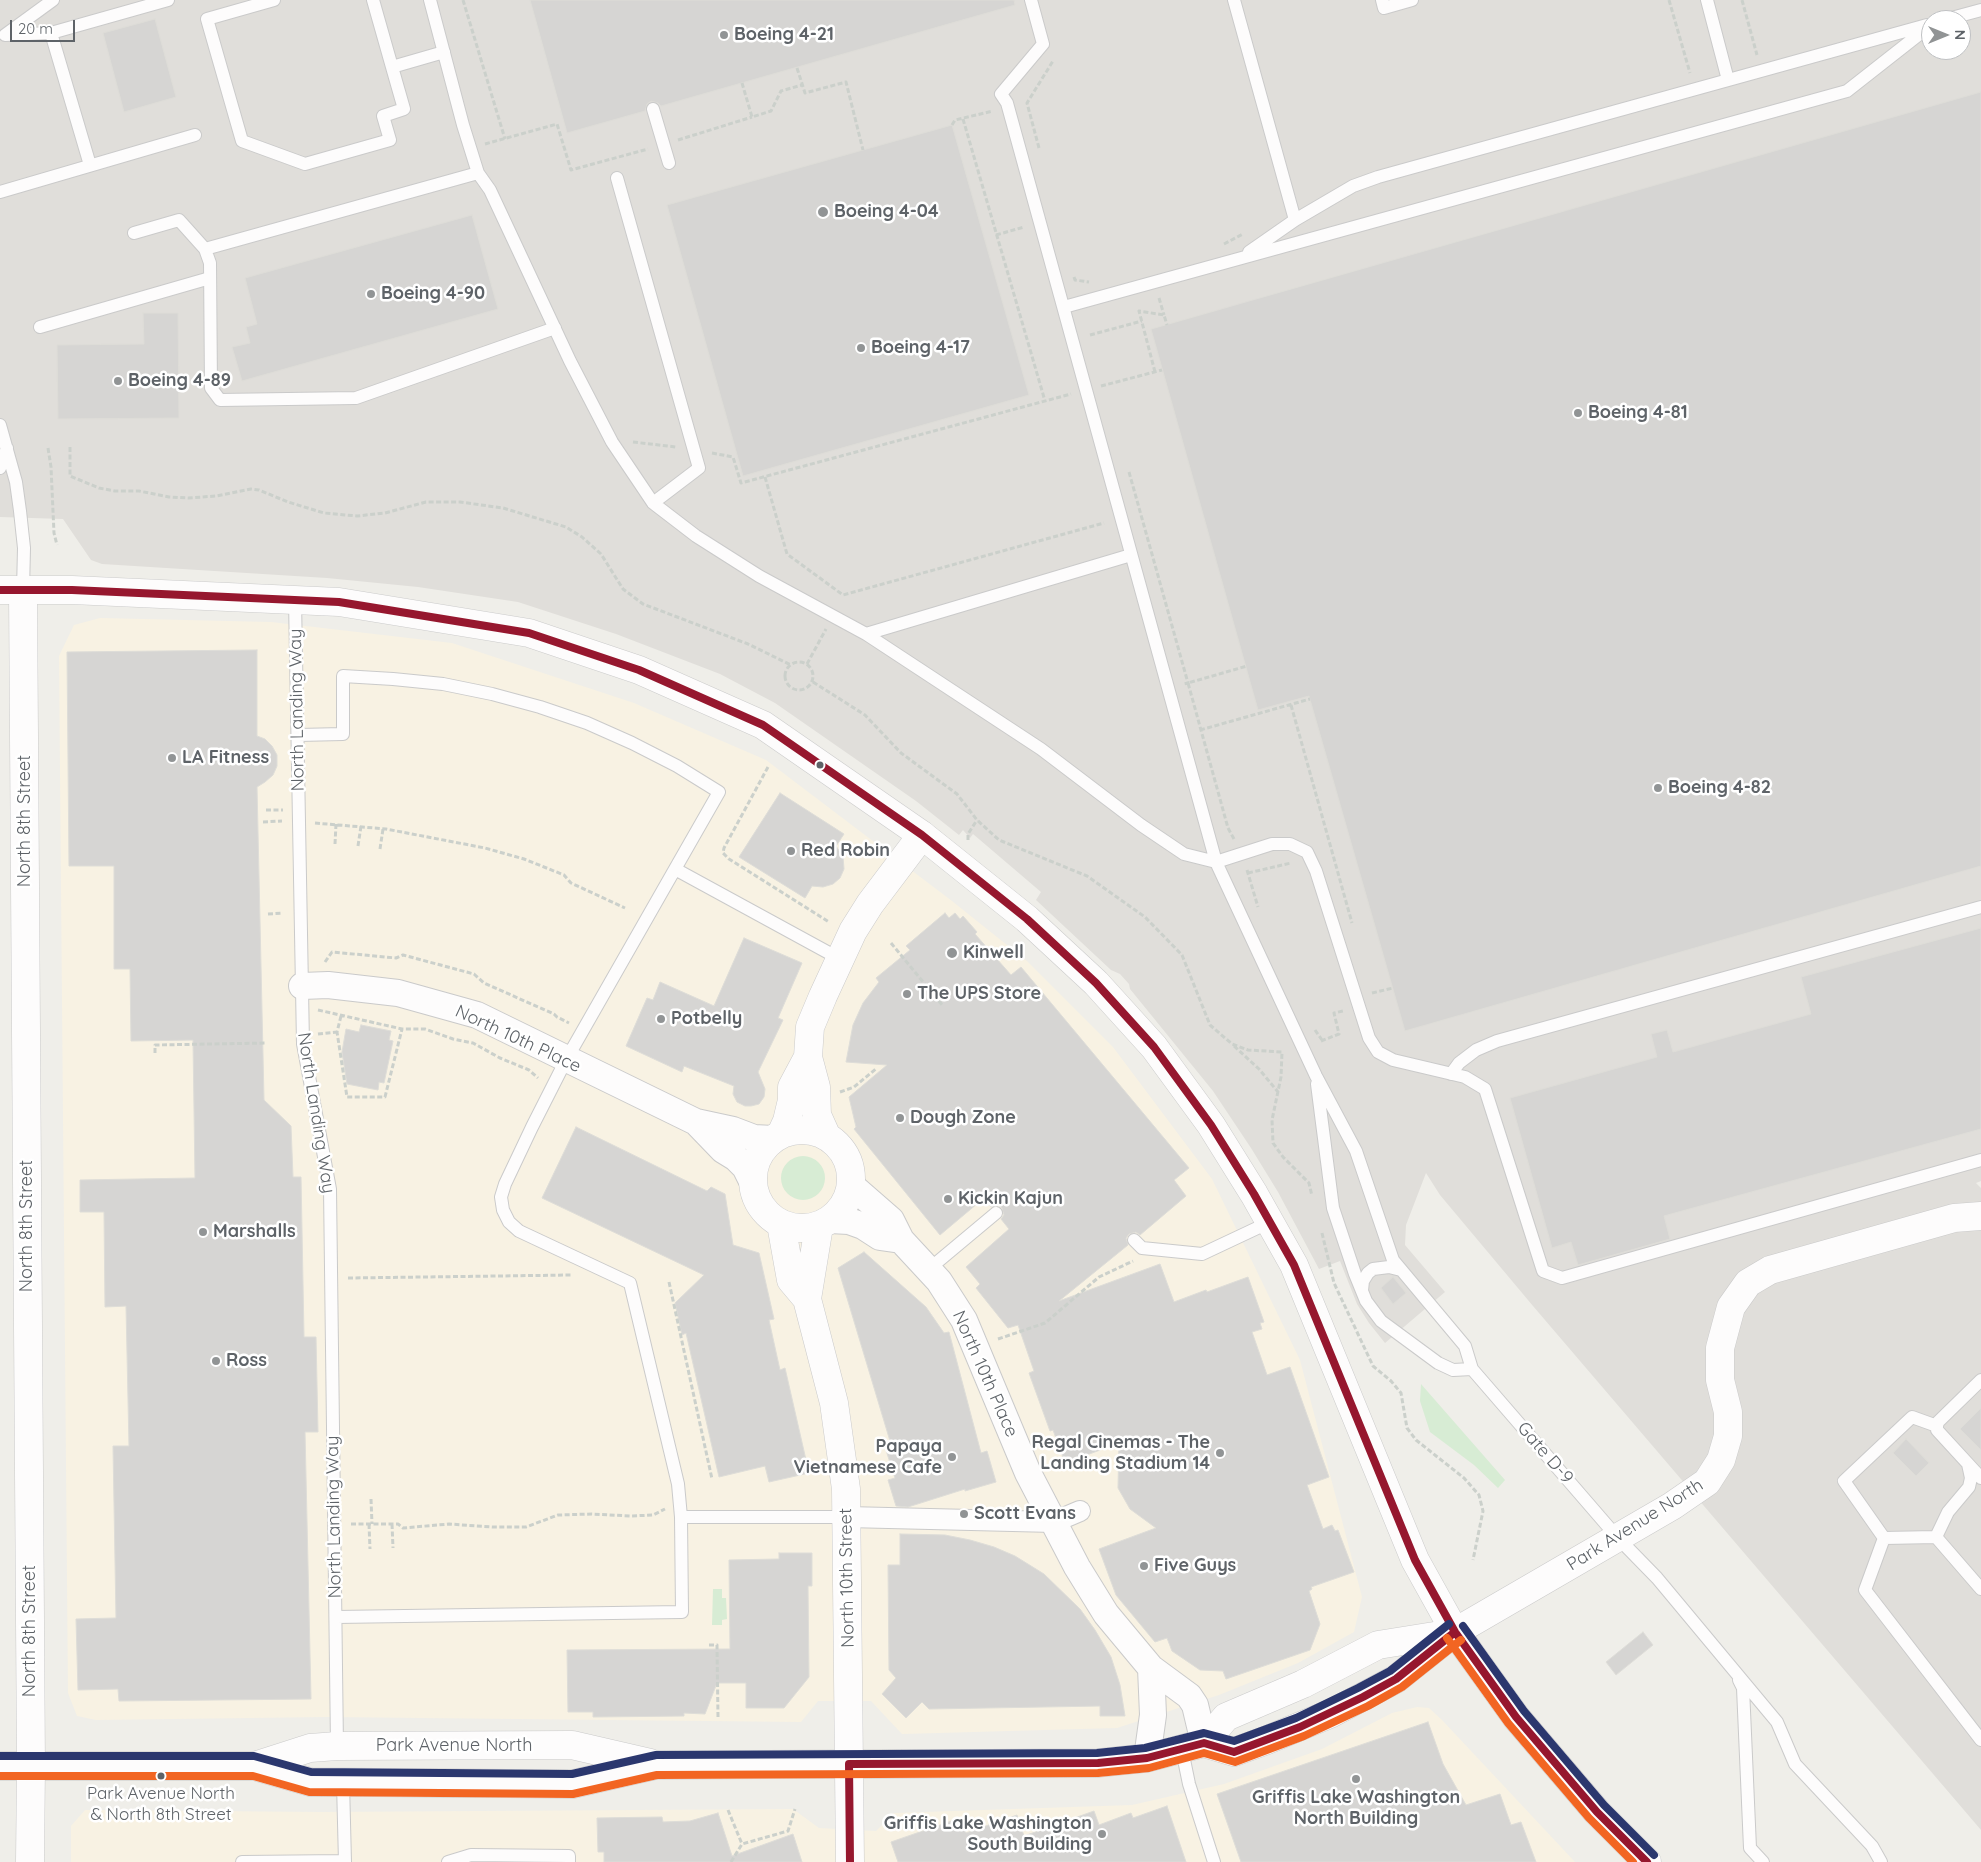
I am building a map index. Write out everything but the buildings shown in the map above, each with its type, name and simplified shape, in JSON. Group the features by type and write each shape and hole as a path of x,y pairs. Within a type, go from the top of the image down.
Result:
{"street":[{"path":"12,590 72,590 339,602 529,632 638,670 763,725 922,835 1028,919 1096,983 1154,1047 1211,1125 1254,1194 1294,1265 1415,1560 1455,1632 1516,1716 1597,1812 1647,1862"},
{"name":"North 8th Street","path":"12,590 31,1766 30,1862"},
{"path":"826,1135 817,1115 816,1087 808,1057 810,1027 840,959 870,904 922,835"},
{"name":"North 10th Place","path":"302,986 328,985 372,989 431,1001 477,1015 696,1122 733,1130 754,1138 777,1137"},
{"path":"777,1137 787,1121 792,1100 792,1087 808,1057"},
{"name":"North 10th Place","path":"696,1122 723,1150 736,1158 745,1167 753,1183"},
{"path":"824,1223 840,1211 848,1199 852,1186 851,1171 847,1157 838,1144 826,1135 812,1130 796,1130 777,1137 766,1145 758,1156 754,1169 753,1183 756,1196 762,1208 770,1217 781,1224 793,1228 806,1229 824,1223 849,1222 863,1226 880,1236 901,1240"},
{"name":"North 10th Place","path":"852,1186 891,1220 901,1240 939,1281 964,1320 1028,1473 1106,1614 1151,1668 1189,1696 1195,1705 1193,1747"},
{"name":"Park Avenue North","path":"0,1766 254,1766 310,1782 573,1784 656,1765 1098,1763 1147,1758 1193,1747 1234,1752 1300,1728 1396,1679 1455,1632 1618,1538 1707,1482 1721,1460 1728,1436 1728,1412 1720,1380 1720,1348 1732,1307 1748,1283 1770,1270 1954,1218 1981,1216"},
{"name":"North 10th Street","path":"806,1299 824,1223"},
{"name":"North 10th Street","path":"781,1224 791,1280 806,1299 834,1404 846,1489 850,1862"},
{"path":"847,1517 1054,1522 1080,1511"},
{"name":"Park Avenue North","path":"1193,1747 1226,1717 1303,1684 1378,1645 1455,1632"},
{"path":"1147,1758 1153,1715 1151,1668"},
{"name":"Park Avenue North","path":"254,1766 310,1748 337,1746 572,1745 656,1765"}],"lane":[{"path":"3,36 54,0"},
{"path":"3,36 51,33 168,0"},
{"path":"274,0 207,19 242,141 305,164 390,140 382,116 404,109 373,0"},
{"path":"430,0 463,125 478,173 490,190 555,328 612,442 653,503 696,536 759,576 866,634 1041,749 1141,825 1184,854 1216,862 1272,844 1290,844 1307,852 1316,871 1369,1038 1378,1052 1393,1060 1465,1077 1485,1089 1543,1271 1562,1278 1981,1160"},
{"path":"1031,0 1043,44 1001,94 1008,107 1064,307 1216,862 1316,1076 1356,1151 1393,1260 1465,1346 1472,1369 1453,1370 1438,1363 1381,1321 1366,1301 1333,1208 1316,1076"},
{"path":"1234,0 1295,220"},
{"path":"1382,0 1384,8 1412,0"},
{"path":"1706,0 1726,74"},
{"path":"1240,258 1295,220 1353,186 1378,176 1726,74 1921,26"},
{"path":"1064,307 1847,91 1921,32"},
{"path":"51,33 90,165"},
{"path":"392,67 444,52"},
{"path":"652,109 669,163"},
{"path":"0,192 194,134"},
{"path":"205,249 478,173"},
{"path":"617,178 699,468 653,503"},
{"path":"134,233 179,220 205,249 210,263 211,388 220,400 356,398 555,328"},
{"path":"40,328 210,278"},
{"path":"0,425 16,482 24,548 12,590"},
{"path":"0,468 6,448"},
{"path":"866,634 1131,555"},
{"name":"North Landing Way","path":"295,600 303,1044 330,1189 337,1746"},
{"path":"298,735 343,734 344,676 443,684 540,706 587,723 641,747 719,792 566,1060 505,1184 501,1197 503,1210 509,1222 519,1231 630,1283 678,1484 681,1517 682,1612 336,1617"},
{"path":"675,869 840,959"},
{"path":"1451,1074 1459,1063 1476,1050 1497,1041 1981,907"},
{"path":"929,1269 996,1213"},
{"path":"1138,1244 1202,1254 1270,1222"},
{"path":"1362,1290 1363,1281 1373,1269 1389,1267 1401,1270"},
{"name":"Gate D-9","path":"1472,1369 1618,1538 1657,1578 1777,1722 1795,1764 1872,1846 1881,1862"},
{"path":"1981,1380 1938,1422 1937,1426 1937,1430 1981,1478"},
{"path":"1884,1538 1844,1481 1912,1417 1937,1426"},
{"path":"1936,1537 1948,1512 1969,1488 1971,1478 1968,1464"},
{"path":"681,1517 847,1517"},
{"path":"1884,1538 1936,1537"},
{"path":"1936,1537 1981,1589"},
{"path":"1884,1538 1865,1590 1981,1740"},
{"path":"1734,1671 1743,1688 1750,1848 1763,1862"},
{"path":"1193,1747 1189,1784 1214,1862"},
{"path":"242,1862 345,1861 343,1783"},
{"path":"448,1862 471,1855 569,1856 569,1862"}],"path":[{"path":"463,0 505,139"},
{"path":"1669,0 1691,78 1726,74 1758,60 1742,0"},
{"path":"1039,148 1028,103 1054,59"},
{"path":"797,68 805,93 846,82 863,150"},
{"path":"742,83 752,117"},
{"path":"471,147 557,124 571,170 771,111 781,91 802,85"},
{"path":"952,125 955,120 1028,103"},
{"path":"963,118 1045,402"},
{"path":"1218,247 1250,230"},
{"path":"1073,272 1093,344"},
{"path":"1075,280 1095,282"},
{"path":"1155,372 1139,311 1164,315 1168,325"},
{"path":"1090,335 1142,321"},
{"path":"612,442 655,443 733,457 741,483 1162,370"},
{"path":"1102,377 1104,386"},
{"path":"70,447 70,476 99,488 115,491 139,490 170,497 188,498 216,496 251,489 259,490 288,502 324,513 358,516 385,513 426,502 460,502 503,508 566,528 582,537 601,554 623,589 643,604 748,644 791,665"},
{"path":"48,448 51,467 54,533 57,545"},
{"path":"1128,472 1228,828 1242,854 1261,914"},
{"path":"765,477 787,554 843,595 1104,523"},
{"path":"798,662 807,664 813,672 813,682 807,689 790,688 787,684 785,676 791,665 798,662"},
{"path":"1188,683 1247,666"},
{"path":"813,682 865,715 901,753 957,794 977,820 999,840 1086,876 1144,917 1182,955 1210,1025 1260,1069 1278,1092"},
{"path":"1200,730 1310,699"},
{"path":"1291,705 1354,928"},
{"path":"768,767 723,853 729,859 829,922"},
{"path":"266,810 285,810"},
{"path":"968,834 977,820"},
{"path":"263,822 282,821"},
{"path":"311,822 382,829 485,848 524,859 564,875 570,883 625,908"},
{"path":"334,844 336,824"},
{"path":"358,846 361,826"},
{"path":"380,849 382,829"},
{"path":"268,914 283,913"},
{"path":"891,943 943,1006"},
{"path":"326,958 332,952 396,958 403,955 458,969 474,974 484,983 554,1014 556,1017 571,1024"},
{"path":"1370,984 1374,1001"},
{"path":"1232,1044 1248,1050 1282,1052 1322,1040 1339,1034 1334,1013 1347,1010 1372,993 1393,988"},
{"path":"324,1012 402,1029 425,1029 453,1039 473,1043 500,1058 529,1070 542,1082"},
{"path":"341,1016 337,1032 347,1097 385,1097 402,1029"},
{"path":"1314,1028 1322,1040"},
{"path":"156,1053 155,1045 266,1043"},
{"path":"1282,1052 1281,1077 1272,1120 1274,1143 1283,1157 1309,1183 1314,1201"},
{"path":"837,1094 854,1087 877,1068"},
{"path":"1320,1228 1334,1283 1373,1366 1401,1393 1407,1428 1416,1440 1464,1478 1479,1495 1483,1511 1473,1560"},
{"path":"975,1346 1045,1323 1099,1277 1131,1263 1138,1244"},
{"path":"346,1278 578,1275"},
{"path":"669,1282 712,1479"},
{"path":"370,1549 371,1499"},
{"path":"351,1524 398,1524 403,1528 449,1524 493,1527 526,1526 558,1515 652,1515 665,1508"},
{"path":"392,1524 393,1548"},
{"path":"710,1645 717,1645 718,1717"},
{"path":"728,1810 742,1844"},
{"path":"730,1862 742,1844 788,1831 795,1810"}],"shaded area":[{"path":"0,0 1981,0 1981,1181 1976,1183 1981,1188 1981,1830 1533,1306 1440,1195 1426,1173 1406,1225 1405,1245 1445,1292 1385,1343 1357,1304 1340,1261 1319,1269 1278,1192 1213,1091 1130,989 1129,984 1120,974 1111,970 1036,900 1041,892 973,834 970,838 963,830 959,835 916,801 775,703 720,674 616,634 518,602 418,587 327,578 102,564 91,560 63,519 0,517"},
{"path":"100,618 271,622 452,643 634,703 766,760 952,901 1027,961 1113,1047 1212,1179 1300,1360 1362,1597 1354,1632 1298,1663 1219,1695 1117,1728 902,1734 871,1701 818,1701 801,1722 327,1717 96,1720 77,1716 68,1693 59,656 74,625"},
{"path":"1417,1707 1429,1708 1442,1720 1575,1862 71,1862 71,1826 85,1810 321,1812 793,1809 819,1828 876,1831 894,1813 1132,1805 1224,1784 1322,1749 1392,1713"}],"green space":[{"path":"807,1156 819,1162 824,1169 824,1187 819,1194 812,1199 799,1200 791,1197 784,1190 781,1174 784,1166 791,1159"},
{"path":"1421,1384 1505,1480 1498,1488 1474,1465 1430,1432 1420,1401"},
{"path":"713,1589 722,1589 722,1598 726,1598 727,1619 722,1620 722,1625 712,1625"}],"transit line":[{"path":"0,590 72,590 339,602 529,633 639,670 763,725 922,835 1027,919 1096,983 1154,1047 1211,1125 1254,1194 1294,1265 1415,1560 1455,1632 1516,1717 1597,1812 1647,1862"},
{"path":"0,1756 254,1756 311,1772 572,1774 656,1755 1097,1753 1145,1748 1204,1733 1234,1741 1296,1718 1390,1671 1449,1624"},
{"path":"1463,1626 1524,1711 1604,1805 1654,1855"},
{"path":"850,1862 849,1764 1098,1763 1147,1758 1204,1743 1234,1752 1300,1727 1363,1697 1396,1679 1455,1632"},
{"path":"1447,1638 1508,1723 1589,1818 1633,1862"},
{"path":"0,1776 253,1776 309,1792 573,1794 657,1775 1098,1773 1149,1768 1204,1753 1235,1762 1304,1736 1368,1706 1402,1687 1461,1640"}],"place":[{"name":"Boeing 4-21","path":"724,35"},
{"name":"Boeing 4-04","path":"823,212"},
{"name":"Boeing 4-90","path":"371,294"},
{"name":"Boeing 4-17","path":"861,348"},
{"name":"Boeing 4-89","path":"118,381"},
{"name":"Boeing 4-81","path":"1578,413"},
{"name":"LA Fitness","path":"172,758"},
{"name":"Boeing 4-82","path":"1658,788"},
{"name":"Red Robin","path":"791,851"},
{"name":"Kinwell","path":"952,953"},
{"name":"The UPS Store","path":"907,994"},
{"name":"Potbelly","path":"661,1019"},
{"name":"Dough Zone","path":"900,1118"},
{"name":"Kickin Kajun","path":"948,1199"},
{"name":"Marshalls","path":"203,1232"},
{"name":"Ross","path":"216,1361"},
{"name":"Regal Cinemas - The Landing Stadium 14","path":"1220,1453"},
{"name":"Papaya Vietnamese Cafe","path":"952,1457"},
{"name":"Scott Evans","path":"964,1514"},
{"name":"Five Guys","path":"1144,1566"},
{"name":"Park Avenue North & North 8th Street","path":"161,1776"},
{"name":"Griffis Lake Washington North Building","path":"1356,1779"},
{"name":"Griffis Lake Washington South Building","path":"1102,1834"}]}
